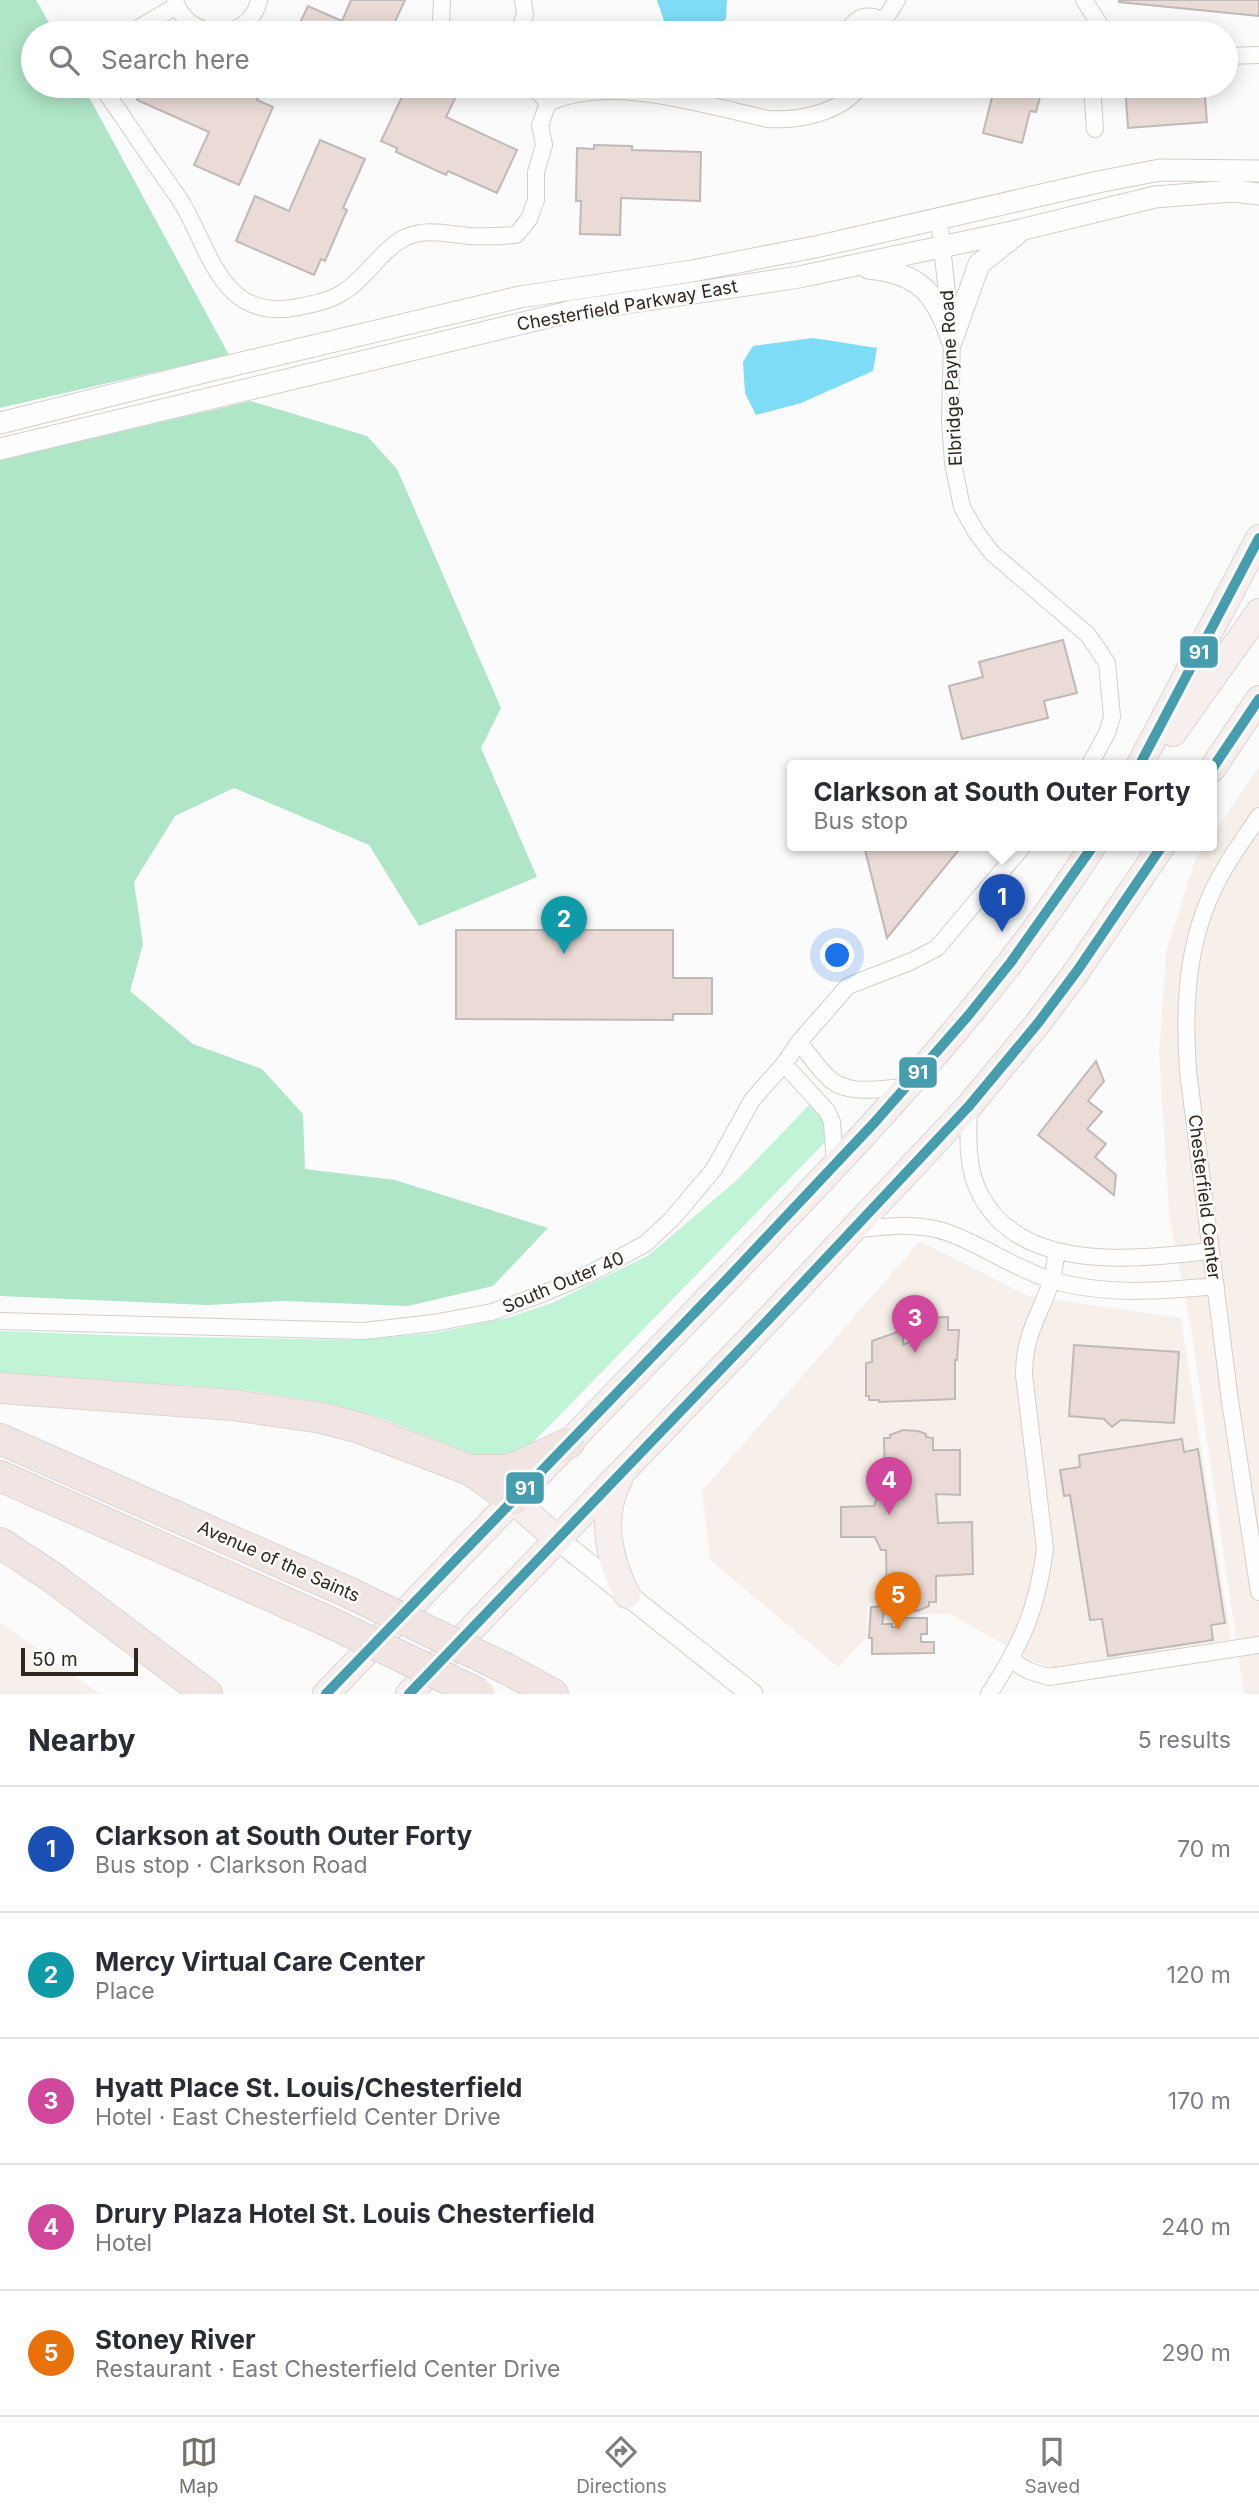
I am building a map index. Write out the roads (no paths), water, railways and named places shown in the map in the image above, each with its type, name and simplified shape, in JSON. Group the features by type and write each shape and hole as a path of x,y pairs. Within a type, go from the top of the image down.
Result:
{"highway":[{"path":"0,1388 233,1405 322,1418 360,1428 470,1470 513,1500"},
{"name":"Avenue of the Saints","path":"0,1439 350,1593 508,1669 553,1694"},
{"path":"470,1470 505,1470 569,1443"},
{"name":"Avenue of the Saints","path":"0,1476 325,1620 479,1694"},
{"path":"0,1543 52,1577 203,1692"}],"main road":[{"path":"1142,760 1259,538"},
{"path":"1153,760 1259,612"},
{"path":"1217,762 1259,699"},
{"path":"326,1694 909,1087 963,1024 1022,948 1090,851"},
{"path":"408,1694 969,1107 1077,971 1160,851"},
{"path":"623,1471 613,1492 608,1515 608,1535 611,1557 627,1595"},
{"path":"513,1500 557,1539"}],"street":[{"path":"247,21 259,0"},
{"path":"441,21 442,0"},
{"path":"523,0 525,15 523,21"},
{"path":"888,21 897,0"},
{"path":"1084,0 1097,21"},
{"path":"148,21 176,3 188,21"},
{"path":"856,21 864,16 878,18 881,21"},
{"path":"1238,56 1259,55"},
{"path":"111,98 181,202 209,259 230,289 248,304 272,311 311,305 342,293 370,271 385,251 407,236 437,231 469,236 516,235 530,219 536,200 537,172 544,145 540,125 548,103"},
{"path":"544,98 548,103"},
{"path":"548,103 563,98"},
{"path":"673,98 759,117 789,120 814,115 836,106 847,98"},
{"path":"1093,98 1095,129"},
{"name":"Chesterfield Parkway East","path":"0,423 208,370 520,297 692,271 1160,170 1259,171"},
{"name":"Chesterfield Parkway East","path":"0,449 573,311 799,277 943,247 1155,197 1233,191 1259,194"},
{"name":"Elbridge Payne Road","path":"939,219 952,340 950,420 953,463 962,507 992,553 1088,635 1107,663 1112,717 1107,733 1092,760"},
{"path":"952,340 979,264 1026,228"},
{"path":"852,266 886,270 918,283 943,313 952,340"},
{"name":"Chesterfield Center","path":"1259,817 1225,868 1210,898 1198,932 1185,993 1188,1071 1230,1401 1259,1592"},
{"path":"909,1087 866,1090 847,1088 831,1080 799,1042 848,986 912,961 937,948 1019,851"},
{"name":"South Outer 40","path":"0,1321 364,1331 433,1323 492,1312 579,1279 645,1244 672,1219 714,1169 752,1100 784,1064 799,1042"},
{"path":"784,1064 827,1111 832,1122 835,1166"},
{"path":"969,1107 968,1146 980,1195 995,1216 1016,1234 1057,1252 1097,1257 1152,1257 1212,1251"},
{"path":"854,1230 899,1225 949,1233 1052,1280 1098,1288 1151,1292 1216,1286"},
{"path":"989,1694 1021,1642 1034,1608 1045,1549 1024,1375 1024,1354 1029,1333 1052,1280 1057,1252"},
{"path":"557,1539 752,1694"},
{"path":"1011,1660 1029,1671 1049,1677 1259,1645"}],"water":[{"path":"657,0 727,0 724,21 664,21"},
{"path":"813,338 877,348 873,371 801,403 756,415 745,393 743,362 753,346"}],"place":[{"name":"Clarkson at South Outer Forty","path":"1002,932"},
{"name":"Mercy Virtual Care Center","path":"564,954"},
{"name":"Hyatt Place St. Louis/Chesterfield","path":"915,1353"},
{"name":"Drury Plaza Hotel St. Louis Chesterfield","path":"889,1515"},
{"name":"Stoney River","path":"898,1630"}]}
